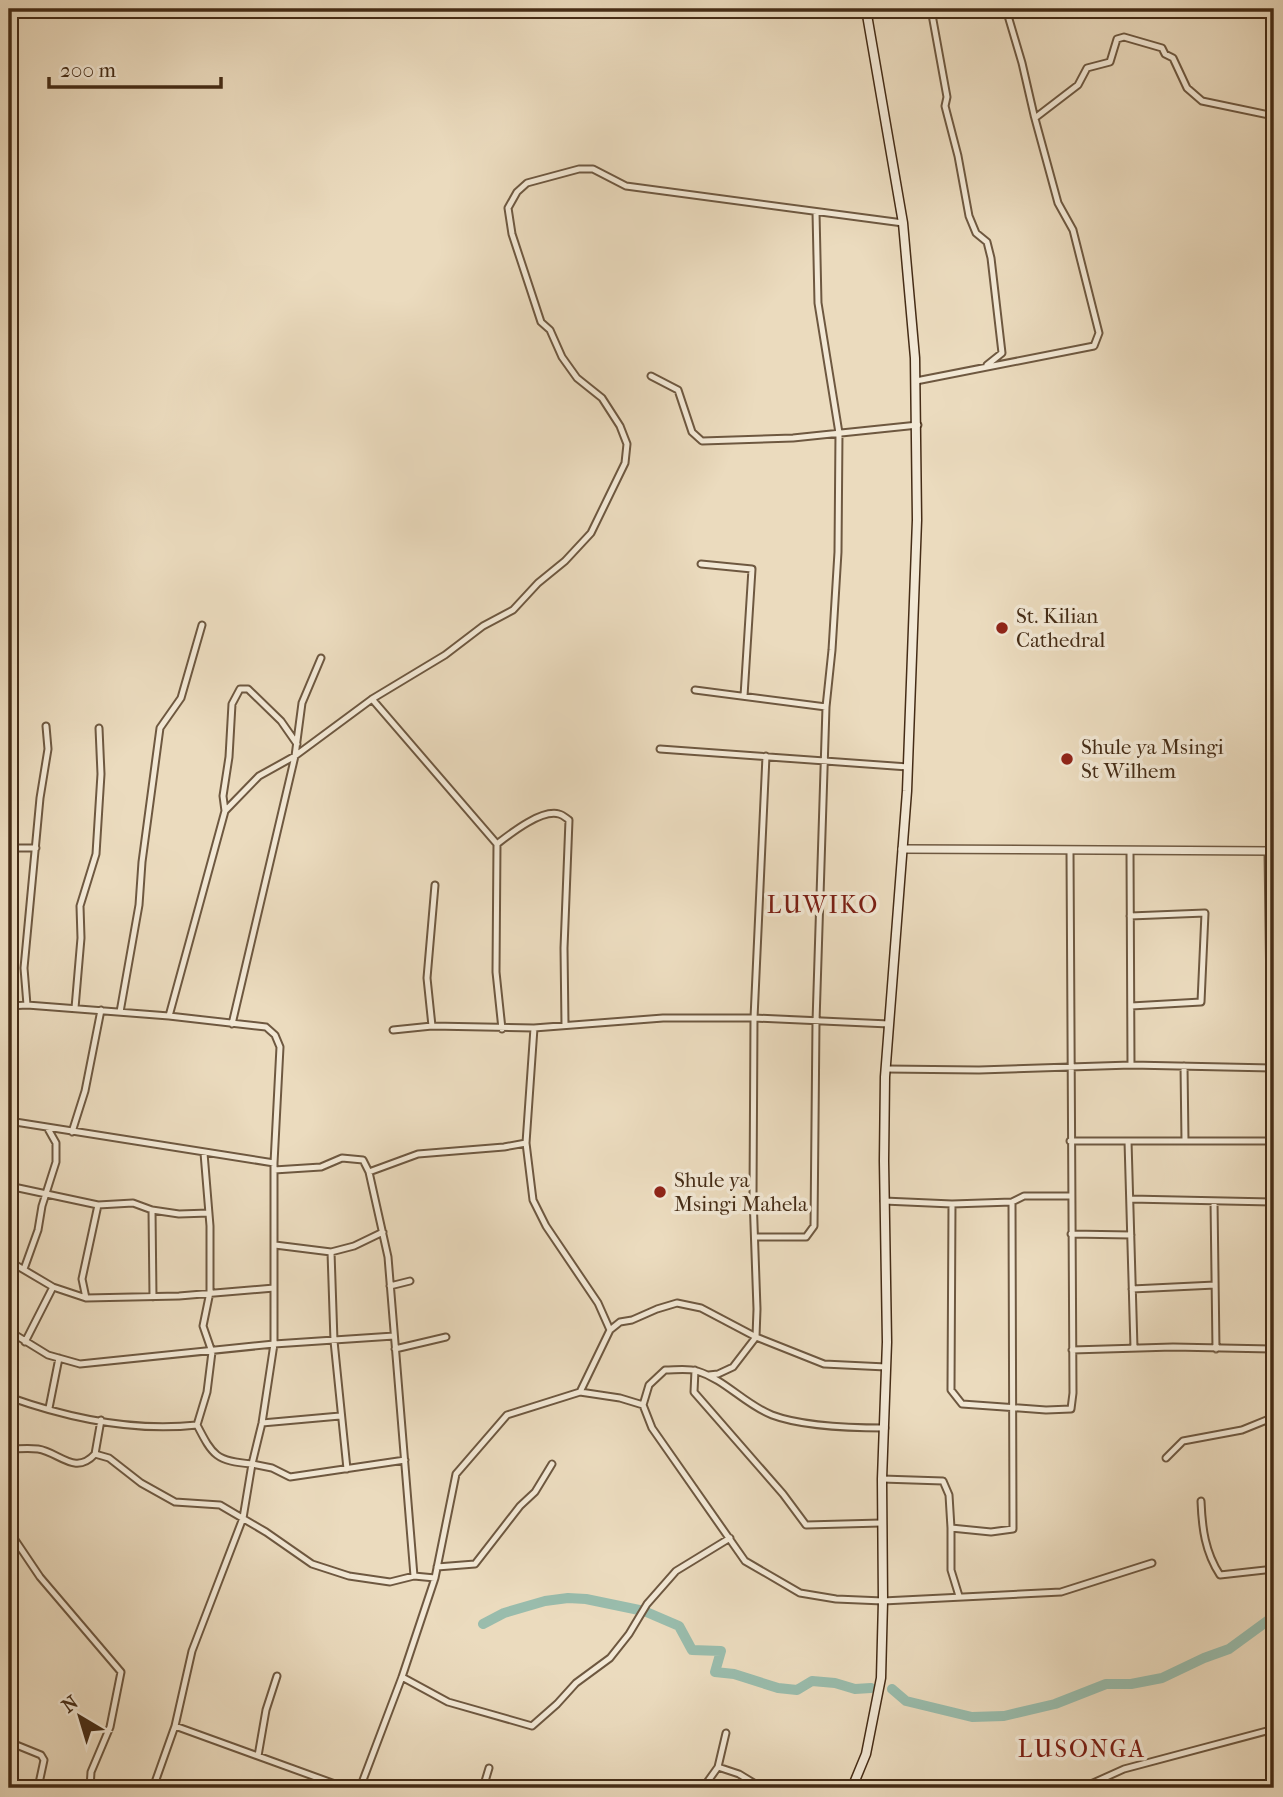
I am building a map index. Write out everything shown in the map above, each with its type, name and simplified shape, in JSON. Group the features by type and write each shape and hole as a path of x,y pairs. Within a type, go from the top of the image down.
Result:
{"main road":[{"path":"852,1788 866,1754 881,1678 881,1523 887,1367 884,1200 886,1069 908,767 918,425 903,223 866,9"}],"street":[{"path":"932,9 947,97 946,106 969,216 976,233 987,242 992,258 1002,353 984,367"},
{"path":"916,381 1094,346 1099,333 1073,230 1058,203 1006,9"},
{"path":"1268,9 1274,25"},
{"path":"1035,118 1078,85 1087,68 1110,62 1117,39 1124,37 1162,48 1165,54 1173,58 1187,88 1202,101 1274,116"},
{"path":"225,811 259,776 295,756 372,699 445,655 483,626 513,610 591,533 625,463 627,444 620,426 602,398 577,378 562,357 550,330 541,322 512,234 508,208 517,192 527,183 579,169 593,169 626,186 903,223"},
{"path":"755,1237 806,1237 814,1226 816,1022 826,707 838,552 839,433 818,303 816,212"},
{"path":"651,376 678,390 692,432 702,441 793,438 918,425"},
{"path":"701,564 752,569 744,696"},
{"path":"120,1012 139,905 160,728 181,698 202,625"},
{"path":"232,1024 295,756 302,703 321,658"},
{"path":"169,1016 225,811 223,796 229,765 232,705 240,689 248,689 281,721 297,744"},
{"path":"695,690 826,707"},
{"path":"372,699 497,845 496,972 502,1029"},
{"path":"27,1005 24,968 48,749 46,726"},
{"path":"75,1008 81,938 80,906 96,854 101,774 99,728"},
{"path":"660,749 908,767"},
{"path":"706,1375 718,1374 733,1367 748,1351 756,1337 754,1018 766,756"},
{"path":"497,845 513,831 542,816 557,813 569,820 564,948 565,1025"},
{"path":"9,848 36,848"},
{"path":"886,1069 979,1070 1130,1065 1273,1068 1271,852 902,849"},
{"path":"952,1204 951,1390 962,1404 1046,1410 1071,1409 1070,851"},
{"path":"1130,851 1130,1065"},
{"path":"432,1026 427,978 435,885"},
{"path":"1130,916 1205,913 1201,1002 1130,1006"},
{"path":"9,1006 101,1010 266,1027 275,1035 280,1046 274,1167 274,1344 262,1423 243,1518 192,1651 175,1726 154,1788"},
{"path":"72,1132 85,1091 101,1010"},
{"path":"393,1030 432,1026 534,1028 663,1018 754,1018 889,1024"},
{"path":"534,1028 526,1143 533,1200 546,1226 598,1303 610,1331"},
{"path":"1184,1066 1185,1141"},
{"path":"9,1121 274,1167 321,1167 342,1158 363,1160 369,1172 388,1257 414,1576"},
{"path":"24,1269 38,1230 57,1151 47,1127"},
{"path":"1070,1141 1273,1141 1274,1294"},
{"path":"1128,1141 1134,1348"},
{"path":"369,1172 418,1154 526,1143"},
{"path":"204,1153 209,1213 210,1292 204,1326 212,1352 207,1392 197,1425 212,1454 234,1463 272,1468 290,1477 405,1460"},
{"path":"9,1186 98,1205 133,1203 152,1210 179,1214 209,1213"},
{"path":"884,1200 952,1204 1012,1202 1024,1196 1070,1196"},
{"path":"1130,1199 1273,1202"},
{"path":"1214,1200 1216,1349"},
{"path":"951,1528 991,1532 1013,1529 1012,1202"},
{"path":"86,1298 82,1279 98,1205"},
{"path":"152,1210 153,1297"},
{"path":"275,1245 331,1252 354,1246 383,1232"},
{"path":"1071,1234 1131,1234"},
{"path":"331,1252 334,1341 347,1469"},
{"path":"9,1261 53,1287 86,1298 153,1297 275,1288"},
{"path":"390,1286 410,1281"},
{"path":"1132,1289 1215,1286"},
{"path":"25,1342 53,1287"},
{"path":"580,1392 610,1331 620,1322 677,1303 701,1308 756,1337 824,1364 887,1367"},
{"path":"9,1331 48,1355 80,1364 274,1344 394,1336"},
{"path":"395,1349 446,1337"},
{"path":"1072,1350 1274,1349"},
{"path":"49,1408 59,1358"},
{"path":"885,1428 851,1428 775,1416 750,1405 719,1380 695,1370 665,1370 649,1385 643,1405 652,1428 745,1561 800,1593 836,1599 883,1601 1061,1592 1152,1563"},
{"path":"695,1370 694,1392 783,1494 806,1525 881,1523"},
{"path":"360,1788 402,1677 435,1578 456,1474 507,1415 580,1392 620,1398 643,1405"},
{"path":"9,1397 144,1428 197,1425"},
{"path":"262,1423 340,1416"},
{"path":"1166,1458 1183,1441 1242,1430 1274,1418"},
{"path":"9,1449 40,1449 72,1464 89,1461 95,1454 101,1420"},
{"path":"95,1454 109,1458 141,1483 174,1502 220,1505 312,1564 349,1577 390,1582 414,1576 435,1578"},
{"path":"437,1567 475,1564 520,1506 535,1492 552,1464"},
{"path":"882,1479 943,1480 949,1495 951,1570 959,1597"},
{"path":"1200,1501 1202,1535 1212,1563 1220,1575 1274,1569"},
{"path":"9,1531 40,1577 121,1672 110,1727 91,1772 90,1788"},
{"path":"402,1677 448,1702 532,1726 558,1704 576,1683 610,1658 629,1634 647,1604 676,1572 730,1538"},
{"path":"258,1756 266,1710 277,1676"},
{"path":"175,1726 346,1788"},
{"path":"1082,1788 1124,1769 1274,1729"},
{"path":"703,1788 718,1767 726,1732"},
{"path":"9,1742 41,1755 44,1760 37,1788"},
{"path":"718,1767 739,1774 762,1788"},
{"path":"483,1788 489,1768"}],"waterway":[{"path":"483,1624 504,1613 545,1601 586,1599 644,1611 679,1626 692,1650 721,1651 715,1672 734,1674 778,1688 797,1690 812,1681 835,1683 855,1689 871,1688"},
{"path":"892,1689 906,1701 972,1717 1004,1716 1055,1704 1106,1684 1131,1684 1162,1678 1229,1649 1274,1616"}],"place":[{"name":"St. Kilian Cathedral","path":"1002,628"},
{"name":"Shule ya Msingi St Wilhem","path":"1067,759"},
{"name":"Shule ya Msingi Mahela","path":"660,1192"}],"district":[{"name":"LUWIKO","path":"823,905"},
{"name":"LUSONGA","path":"1082,1749"}]}
